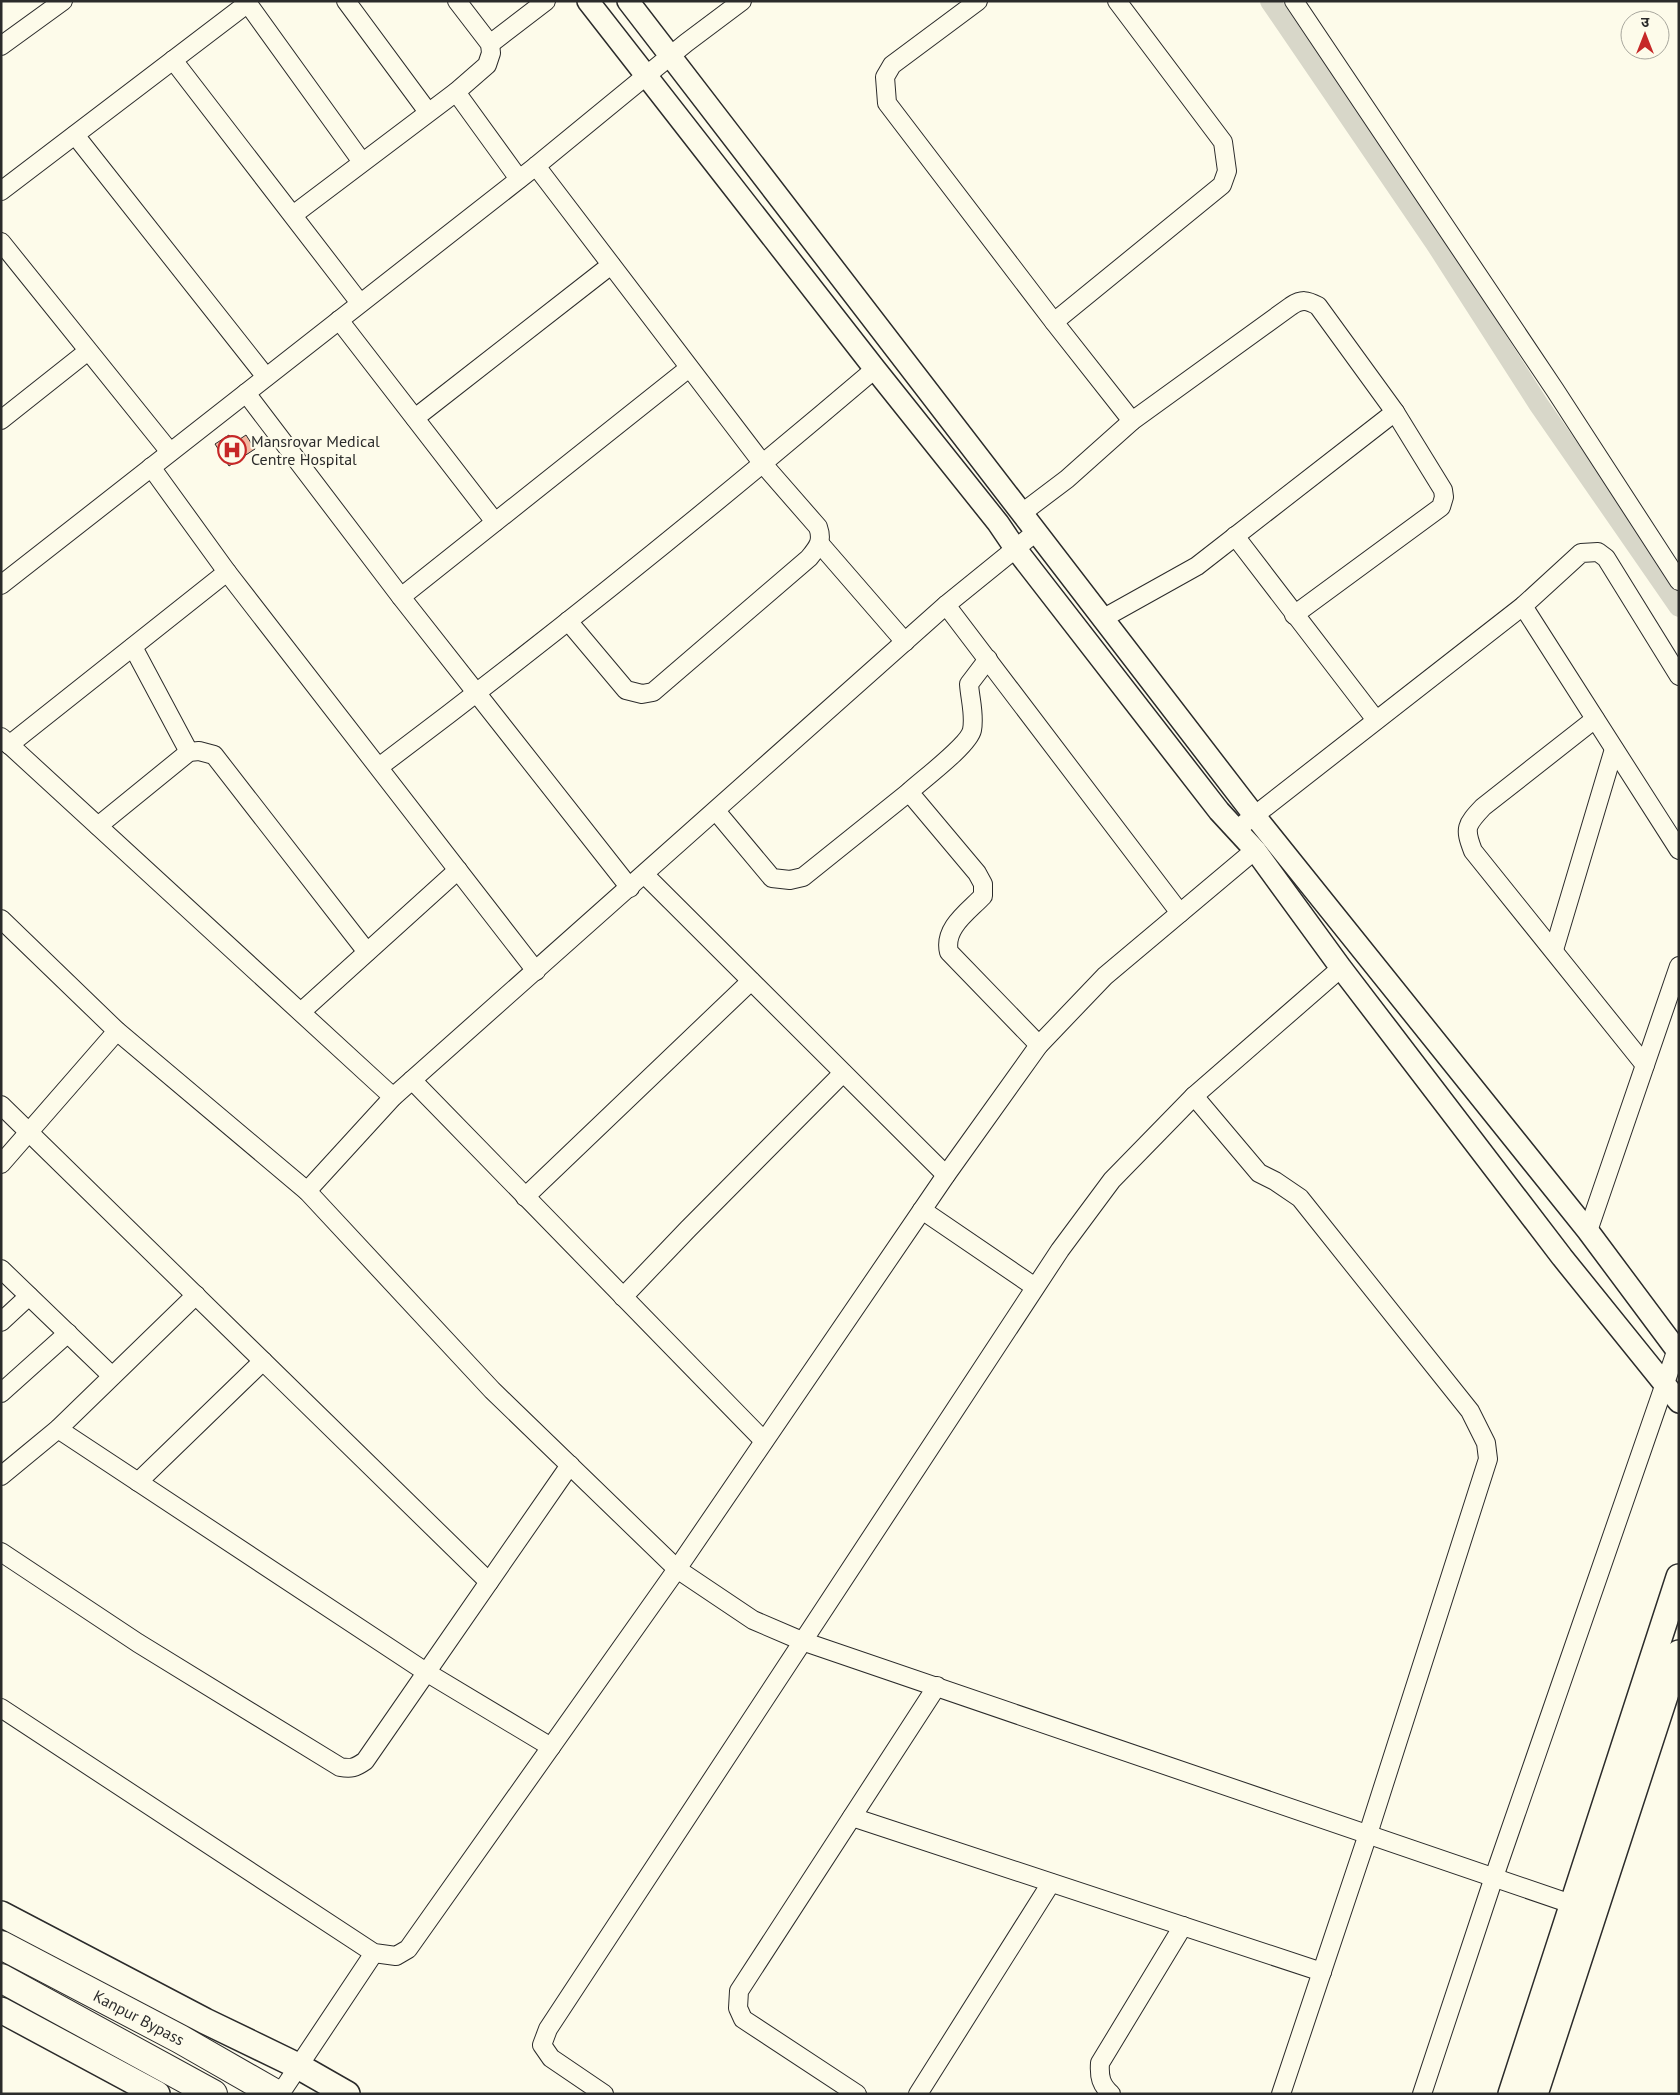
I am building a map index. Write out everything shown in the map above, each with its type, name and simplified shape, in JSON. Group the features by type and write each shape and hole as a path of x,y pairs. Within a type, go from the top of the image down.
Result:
{"highway":[{"name":"Kanpur Bypass","path":"1,1945 180,2039 276,2094"},
{"name":"Kanpur Bypass","path":"1,1978 213,2094"}],"main road":[{"path":"1535,2094 1584,1908 1679,1577"},
{"path":"1510,2094 1584,1908 1679,1653"},
{"path":"1,1914 205,2021 298,2066 347,2094"},
{"path":"1,2010 157,2094"}],"street":[{"path":"1,46 63,1"},
{"path":"346,1 428,112"},
{"path":"293,215 456,92 486,65 491,53 490,44 457,1"},
{"path":"490,44 546,1"},
{"path":"588,1 875,369 998,523 1015,548 1213,803 1255,850 1341,968 1562,1257 1679,1402"},
{"path":"628,1 1254,815 1588,1230 1678,1349 1663,1384 1494,1877 1422,2094"},
{"path":"978,1 892,65 885,76 884,88 887,103 1132,421"},
{"path":"1054,322 1222,185 1227,171 1223,142 1117,1"},
{"path":"1294,1 1555,390 1679,581"},
{"path":"1,191 247,2 362,162"},
{"path":"1,585 536,166 670,56 741,2"},
{"path":"173,60 360,303"},
{"path":"456,92 519,179"},
{"path":"75,135 266,377"},
{"path":"536,166 763,464 818,527 821,536 820,544 809,558 653,692 642,694 626,690 568,621"},
{"path":"1,242 170,452"},
{"path":"415,418 611,265"},
{"path":"1022,513 1067,479 1132,421 1291,306 1308,300 1318,306 1395,412 1443,490 1444,497 1441,507 1294,615"},
{"path":"339,320 495,522"},
{"path":"1,420 88,350"},
{"path":"401,597 689,368"},
{"path":"379,767 568,621 763,464 875,369"},
{"path":"246,393 401,597 630,888"},
{"path":"1102,619 1197,566 1395,412"},
{"path":"151,467 227,572 536,971"},
{"path":"307,1191 393,1097 905,642 1036,532"},
{"path":"1235,536 1376,720"},
{"path":"820,544 905,642"},
{"path":"1236,830 1522,606 1581,552 1598,552 1606,558 1679,676"},
{"path":"227,572 133,647 5,741 393,1097"},
{"path":"946,606 1180,913"},
{"path":"1522,606 1679,850"},
{"path":"133,647 189,752"},
{"path":"716,811 772,878 790,880 803,877 909,792 964,744 971,734 972,700 969,684 988,659"},
{"path":"1595,719 1483,808 1470,821 1466,835 1473,851 1645,1065"},
{"path":"1554,950 1614,749"},
{"path":"98,826 189,752 199,751 214,754 367,952"},
{"path":"909,792 977,873 983,884 983,896 950,931 947,943 949,952 1038,1045"},
{"path":"1,1708 374,1953 396,1956 408,1950 677,1569 946,1175 1038,1045 1105,976 1255,850"},
{"path":"301,1012 458,870"},
{"path":"645,875 946,1175"},
{"path":"1,919 117,1031 307,1191 492,1390 677,1569 753,1620 802,1641 1584,1908"},
{"path":"1588,1230 1679,966"},
{"path":"604,2094 551,2058 542,2045 548,2029 1035,1287 1112,1180 1194,1096 1341,968"},
{"path":"526,1197 751,981"},
{"path":"1,1164 117,1031"},
{"path":"623,1297 843,1073"},
{"path":"412,1080 764,1441"},
{"path":"1194,1096 1259,1173 1300,1198 1470,1411 1486,1442 1488,1459 1368,1834 1281,2094"},
{"path":"1,1105 489,1582"},
{"path":"922,1210 1035,1287"},
{"path":"1,1269 112,1376"},
{"path":"1,1476 58,1429 196,1295"},
{"path":"1,1322 29,1296"},
{"path":"1,1393 68,1334"},
{"path":"138,1482 262,1360"},
{"path":"58,1429 426,1672 551,1748"},
{"path":"1,1552 138,1643 340,1767 350,1769 356,1768 364,1761 570,1465"},
{"path":"857,2094 743,2019 738,2008 739,1991 936,1686"},
{"path":"852,1818 1322,1972"},
{"path":"918,2094 1051,1883"},
{"path":"1111,2094 1101,2082 1099,2076 1100,2063 1184,1926"},
{"path":"280,2094 374,1953"}],"building":[{"path":"229,435 234,443 246,435 255,449 229,466 215,444"}],"waterway":[{"path":"1270,1 1435,243 1539,405 1679,607"}],"place":[{"name":"Mansrovar Medical Centre Hospital","path":"232,450"}]}
